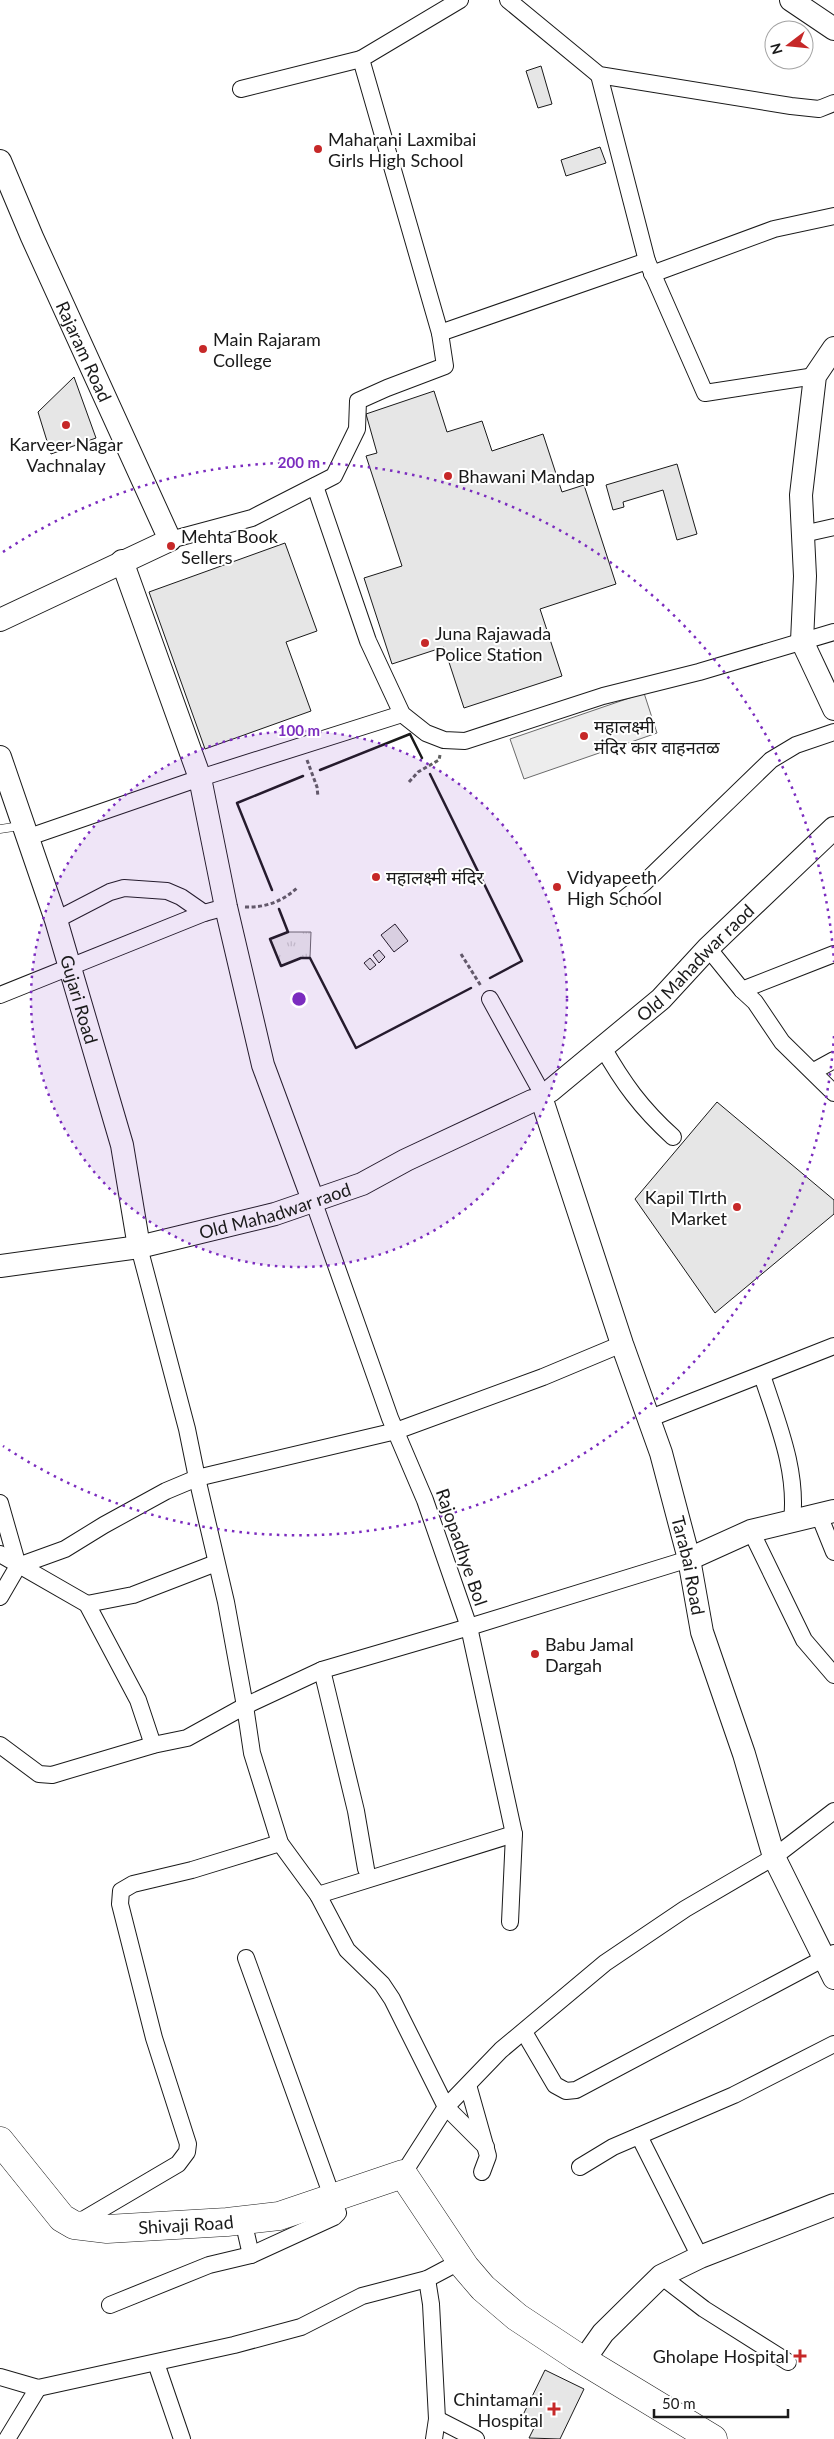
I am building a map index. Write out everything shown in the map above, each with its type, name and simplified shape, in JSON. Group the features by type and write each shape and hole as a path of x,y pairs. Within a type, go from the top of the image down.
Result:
{"highway":[{"path":"0,2141 62,2218 74,2225"},
{"path":"403,2174 461,2261 483,2288 517,2317 714,2439"},
{"name":"Shivaji Road","path":"74,2225 107,2228 244,2220 279,2216 403,2174"}],"street":[{"path":"241,89 361,59 460,0"},
{"path":"508,0 599,75 810,108 819,109 834,102"},
{"path":"791,0 834,29"},
{"path":"0,620 170,540 252,518 334,476 357,429 358,401 445,366 440,333 406,223 361,59"},
{"path":"599,75 650,267 705,393 815,376"},
{"name":"Rajaram Road","path":"0,161 32,237 170,540"},
{"path":"440,333 774,229 834,216"},
{"path":"832,700 802,641 805,576 801,495 815,376 834,348"},
{"path":"315,486 368,641 402,714 426,733 444,740 466,741 603,696 699,672 834,632"},
{"path":"803,534 834,527"},
{"path":"122,561 200,778 226,907 263,1065 313,1200"},
{"path":"27,831 402,714"},
{"path":"625,898 644,883 771,760 796,745 834,732"},
{"name":"Gujari Road","path":"0,757 56,920 122,1145 139,1247"},
{"name":"Old Mahadwar raod","path":"0,1266 139,1247 275,1214 362,1184 406,1160 541,1096 661,999 708,948 782,880 834,828"},
{"path":"56,920 110,892 124,888 167,891 181,897 204,913"},
{"path":"0,995 204,913 226,907"},
{"path":"708,948 742,990 755,1002 782,1042 814,1071 834,1093"},
{"path":"742,990 834,954"},
{"path":"490,999 541,1096"},
{"path":"602,1046 623,1083 649,1115 673,1137"},
{"path":"814,1071 834,1060"},
{"name":"Tarabai Road","path":"541,1096 622,1344 661,1453 689,1559 702,1632 744,1754 774,1857 829,1955 834,1978"},
{"name":"Rajopadhye Bol","path":"313,1200 390,1418 425,1500 469,1627 514,1834 510,1922"},
{"path":"139,1247 187,1428 241,1674 252,1753 280,1843 318,1895 347,1950 382,1984 392,1999 446,2107 486,2147"},
{"path":"0,1596 18,1566 65,1549 166,1491 197,1478 396,1431 543,1378 622,1344"},
{"path":"648,1419 834,1346"},
{"path":"762,1375 787,1452 795,1498 792,1521"},
{"path":"0,1503 18,1566"},
{"path":"0,1745 39,1774 52,1775 153,1745 188,1738 245,1706 322,1670 689,1559 751,1531 826,1513 834,1552"},
{"path":"751,1531 804,1640 834,1675"},
{"path":"0,1554 87,1604 138,1700 153,1745"},
{"path":"87,1604 133,1595 216,1564"},
{"path":"322,1670 356,1811 366,1869"},
{"path":"403,2174 446,2107 501,2050 605,1964 685,1909 774,1857 834,1812"},
{"path":"318,1895 514,1834"},
{"path":"74,2225 178,2164 187,2152 187,2137 154,2038 128,1913 120,1897 121,1891 126,1887 280,1843"},
{"path":"524,2032 555,2085 566,2091 576,2090 829,1955"},
{"path":"110,2305 209,2265 251,2255 334,2217 338,2213 334,2196 311,2140 246,1958"},
{"path":"580,2167 612,2147 734,2095 834,2044"},
{"path":"468,2084 488,2156 482,2172"},
{"path":"639,2136 700,2257"},
{"path":"584,2360 603,2333 661,2276 700,2257 834,2205"},
{"path":"244,2220 251,2255"},
{"path":"0,2376 38,2388 156,2363 282,2333 301,2327 362,2296 426,2279 461,2261"},
{"path":"661,2276 704,2309 788,2362"},
{"path":"426,2279 430,2304 437,2420 434,2439"},
{"path":"156,2363 182,2439"},
{"path":"7,2439 38,2388"},
{"path":"437,2420 476,2439"}],"lane":[{"path":"0,829 27,831"}],"path":[{"path":"409,782 430,765"},
{"path":"310,769 317,787 318,797"},
{"path":"226,907 259,908 288,896 297,888"},
{"path":"461,954 480,985"}],"green space":[{"path":"288,932 311,932 310,958 301,958 281,966 270,939"}],"shaded area":[{"name":"महालक्ष्मी मंदिर कार वाहनतळ","path":"644,693 657,733 524,779 510,739"}],"building":[{"path":"541,66 552,104 538,108 526,71"},
{"path":"600,147 606,163 566,176 561,160"},
{"name":"Karveer Nagar Vachnalay","path":"74,377 96,438 51,454 38,412"},
{"path":"434,391 447,432 482,421 492,451 543,434 562,492 584,485 616,584 540,609 562,676 464,708 444,647 392,664 364,578 402,566 366,456 377,453 366,414"},
{"path":"677,464 697,534 677,540 663,490 623,502 624,507 613,510 606,485"},
{"path":"285,543 317,631 286,642 311,711 205,749 149,592"},
{"path":"395,924 408,941 394,952 381,935"},
{"path":"379,950 385,957 379,963 373,955"},
{"path":"370,958 376,965 370,970 364,963"},
{"name":"Kapil TIrth Market","path":"717,1102 834,1200 834,1214 715,1313 635,1199"},
{"path":"545,2370 584,2389 560,2439 529,2438 536,2424 522,2417"}],"wall":[{"path":"320,770 410,734 422,758"},
{"path":"430,774 522,961 490,978"},
{"path":"272,890 237,803 303,776"},
{"path":"279,909 288,932 270,939 281,966 301,958 310,958 356,1048 471,988"}],"place":[{"name":"Maharani Laxmibai Girls High School","path":"318,149"},
{"name":"Main Rajaram College","path":"203,349"},
{"name":"Karveer Nagar Vachnalay","path":"66,425"},
{"name":"Bhawani Mandap","path":"448,476"},
{"name":"Mehta Book Sellers","path":"171,546"},
{"name":"Juna Rajawada Police Station","path":"425,643"},
{"name":"महालक्ष्मी मंदिर कार वाहनतळ","path":"584,736"},
{"name":"महालक्ष्मी मंदिर","path":"376,877"},
{"name":"Vidyapeeth High School","path":"557,887"},
{"name":"Kapil TIrth Market","path":"737,1207"},
{"name":"Babu Jamal Dargah","path":"535,1654"},
{"name":"Gholape Hospital","path":"800,2356"},
{"name":"Chintamani Hospital","path":"554,2409"}]}
